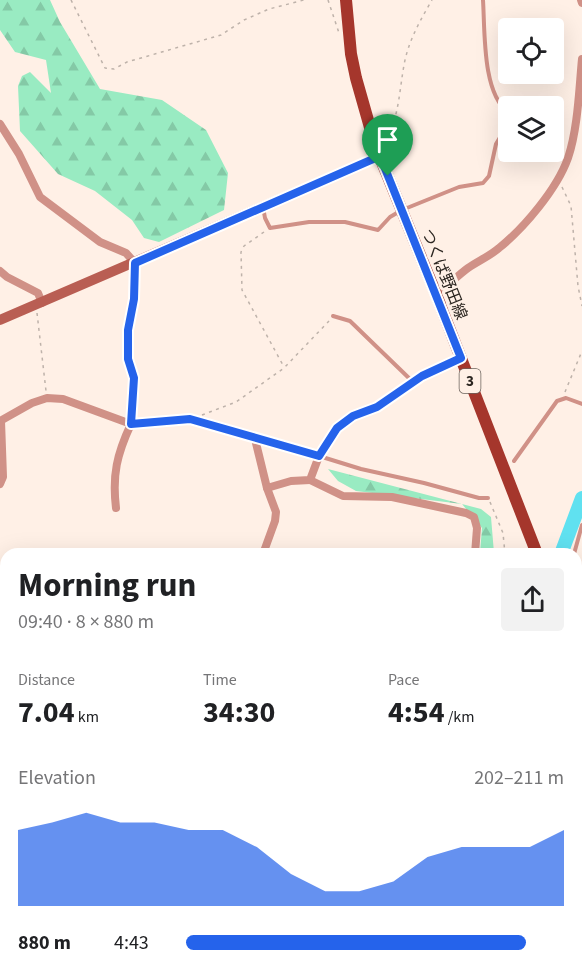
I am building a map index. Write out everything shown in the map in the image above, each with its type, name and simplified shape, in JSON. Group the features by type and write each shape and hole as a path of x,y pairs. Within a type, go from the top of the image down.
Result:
{"main road":[{"name":"つくば野田線","path":"346,0 356,78 378,151 535,548"}],"street":[{"path":"436,294 467,269 498,250 532,218 558,178 568,159 580,110 582,59"},
{"path":"0,124 40,197 100,242 126,253 135,263"},
{"path":"0,320 263,206 378,151"},
{"path":"0,271 38,293 39,304"},
{"path":"310,480 319,456 337,428 353,416 377,407 412,381 461,358"},
{"path":"0,484 3,477 1,421 32,403 47,398 63,399 131,424 190,419 319,456"},
{"path":"116,508 115,466 120,447 131,424"},
{"path":"255,439 267,488 276,512 265,548"},
{"path":"267,488 291,481 310,480 343,496 392,497 466,513 474,517 477,528 475,548"}],"lane":[{"path":"483,0 490,75 498,102"},
{"path":"263,206 270,228 309,222 345,222 378,230 390,217 402,210 459,187 483,183 489,176 498,141"},
{"path":"333,316 350,321 412,381"},
{"path":"514,461 557,401 563,398 582,404"},
{"path":"319,456 361,469 479,498 488,498"},
{"path":"576,548 582,525"}],"path":[{"path":"71,0 105,68 114,69 128,62 221,35 244,20 269,9 304,0"},
{"path":"378,151 393,127 400,103 405,59 415,29 432,0"},
{"path":"558,178 571,206 582,306"},
{"path":"270,228 244,246 241,252 242,290 284,368"},
{"path":"131,424 134,378 128,359 128,330 134,299 135,263"},
{"path":"39,304 47,398"},
{"path":"190,419 236,402 284,368 333,316"},
{"path":"563,398 582,351"},
{"path":"488,498 494,506 503,533 504,548"}],"green space":[{"path":"0,0 50,0 60,22 100,89 162,100 206,130 228,173 224,210 159,242 144,238 132,220 95,191 58,174 20,131 18,86 22,76 30,72 51,93 46,60 15,52 0,30"},
{"path":"328,469 462,504 356,491 338,481"},
{"path":"462,504 481,509 491,517 494,548 480,548 482,528"}],"waterway":[{"path":"563,548 582,498"}],"route":[{"path":"380,156 388,176 461,358 412,381 377,407 353,416 337,428 319,456 190,419 131,424 134,378 128,359 128,330 134,299 135,263 380,156"}]}
